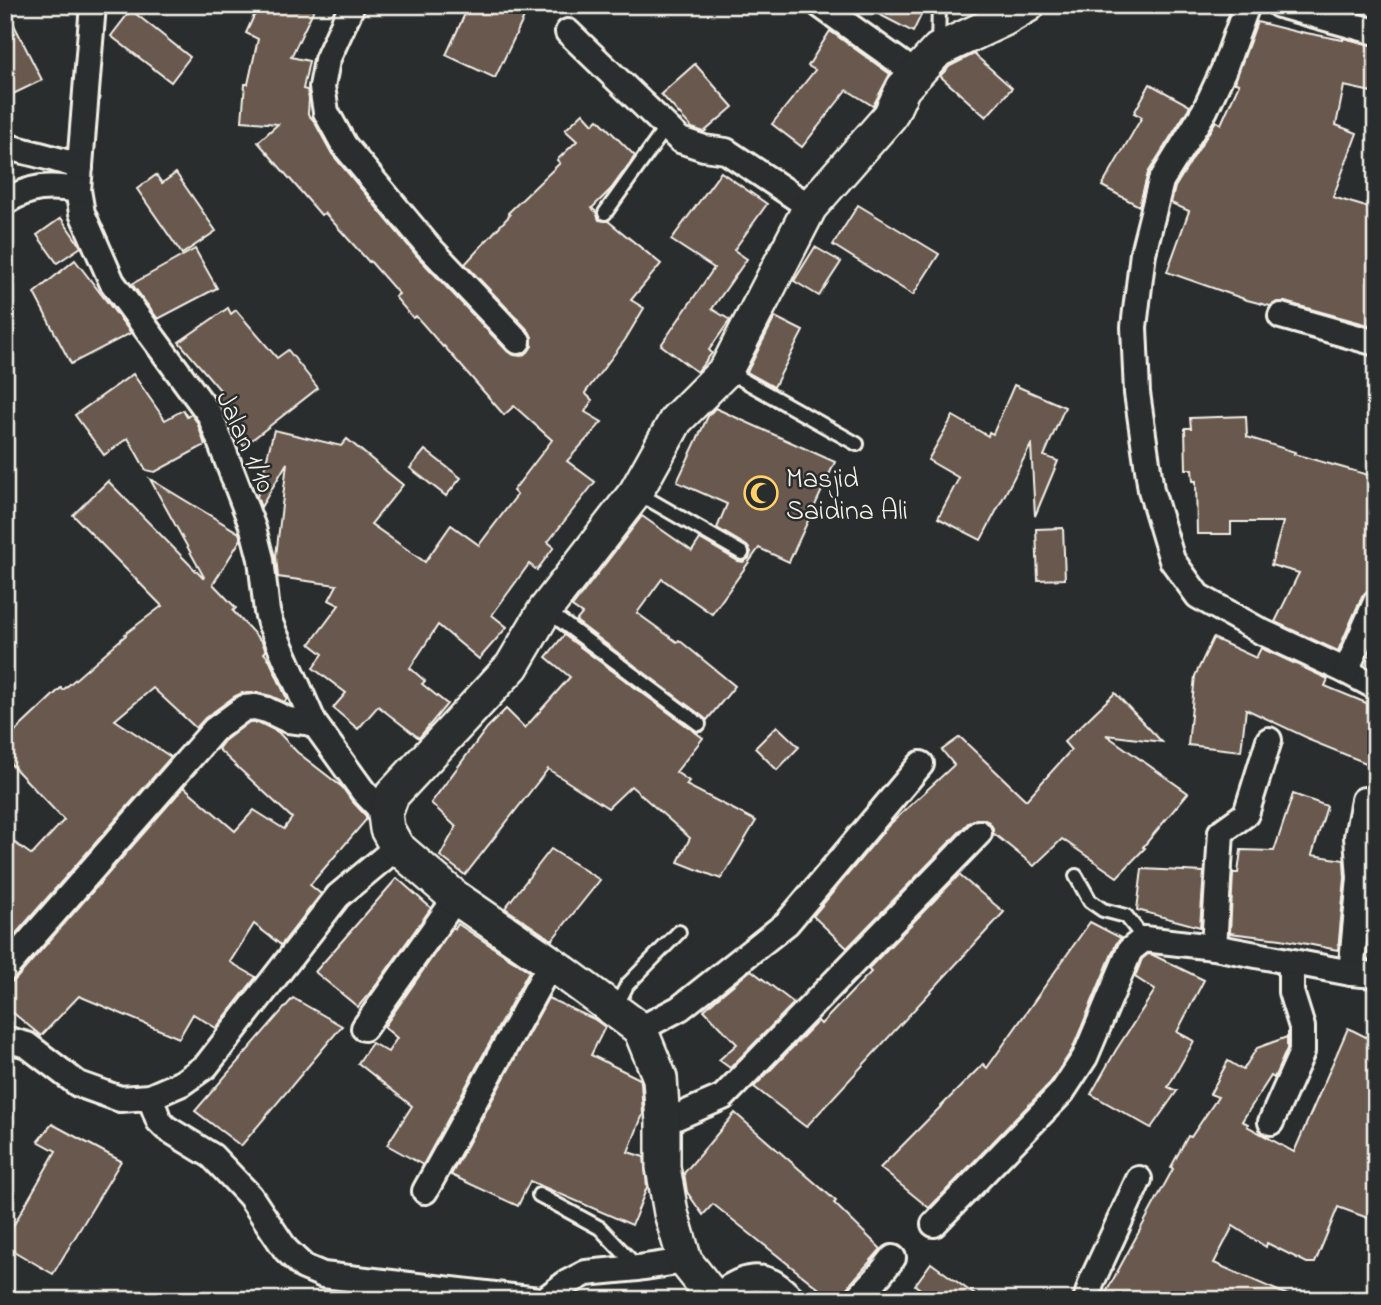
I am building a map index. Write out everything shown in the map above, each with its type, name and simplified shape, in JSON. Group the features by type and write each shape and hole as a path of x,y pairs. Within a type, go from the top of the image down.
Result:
{"street":[{"name":"Jalan 1/10","path":"93,5 78,178 82,213 111,282 209,415 253,528 261,559 270,623 314,723 363,792 385,814"},
{"path":"352,5 327,60 322,87 326,112 344,145 428,246 518,341"},
{"path":"820,5 927,61"},
{"path":"1247,5 1224,69 1205,110 1161,181 1143,253 1135,327 1137,393 1151,490 1172,560 1198,596 1262,632 1374,683"},
{"path":"1279,5 1376,32"},
{"path":"794,1300 770,1280 751,1278 732,1285 715,1299 685,1261 671,1213 663,1167 660,1078 627,1020 456,898 397,847 387,829 385,814 392,795 512,666 545,610 636,492 676,420 726,370 810,207 890,116 903,88 927,61 1004,10"},
{"path":"568,32 680,140 704,148 726,151 810,207"},
{"path":"5,146 62,160 78,178 35,188 5,202"},
{"path":"1281,316 1376,343"},
{"path":"1346,671 1376,602"},
{"path":"5,969 214,730 244,708 255,707 289,720 314,723"},
{"path":"1214,947 1221,832 1246,814 1269,740"},
{"path":"627,1020 680,1008 787,923 921,764"},
{"path":"1351,973 1360,878 1357,836 1364,800"},
{"path":"663,1123 723,1097 979,833"},
{"path":"5,1039 27,1045 78,1084 120,1099 150,1097 182,1083 206,1066 338,896 397,847"},
{"path":"364,1028 456,898"},
{"path":"934,1224 1062,1092 1085,1057 1130,950 1144,939 1214,947 1351,973 1376,975"},
{"path":"1270,1122 1302,1052 1302,1027 1291,992 1291,962"},
{"path":"425,1191 551,964"},
{"path":"150,1097 159,1121 212,1156 250,1196 286,1250 304,1267 323,1275 539,1300"},
{"path":"1086,1300 1092,1281 1139,1180"},
{"path":"856,1300 893,1258"},
{"path":"544,1300 565,1284 586,1273 685,1261"}],"lane":[{"path":"927,61 939,5"},
{"path":"605,213 667,126"},
{"path":"726,370 857,444"},
{"path":"636,492 742,553"},
{"path":"545,610 699,724"},
{"path":"1076,876 1090,901 1103,910 1126,916 1144,939"},
{"path":"627,1020 627,985 679,932"},
{"path":"539,1195 600,1228 638,1268"}],"building":[{"path":"259,5 316,5 291,57 309,61 303,89 307,90 309,99 308,114 332,154 417,256 508,352 521,356 528,352 532,346 532,337 465,264 510,215 508,213 560,163 557,160 577,141 565,130 583,113 593,124 598,119 635,156 611,189 592,208 599,220 608,221 661,264 631,300 644,308 625,340 585,393 592,400 585,412 602,422 567,461 595,482 548,542 554,547 537,570 529,564 492,615 507,627 479,659 438,625 410,668 425,681 422,684 447,704 419,738 378,706 358,729 333,708 346,693 313,668 323,654 310,644 339,605 329,600 337,585 278,577 276,556 287,463 261,507 257,497 274,430 341,446 347,439 403,485 371,524 425,562 451,525 479,545 517,495 513,491 552,440 514,406 504,415 416,316 413,318 395,297 399,294 370,261 325,213 321,215 258,142 278,124 242,121 245,84 248,84 258,39 246,33"},
{"path":"469,5 530,5 495,78 446,55"},
{"path":"861,5 926,5 913,32"},
{"path":"5,7 42,80 5,98"},
{"path":"131,10 190,57 171,82 111,36"},
{"path":"1257,22 1376,46 1376,93 1344,86 1336,125 1357,133 1333,197 1376,210 1376,327 1285,302 1270,306 1247,300 1167,272 1189,211 1171,203 1175,187 1216,121 1221,124 1239,84 1235,83 1236,79"},
{"path":"830,31 890,74 873,106 847,90 802,147 772,124 815,70 808,66"},
{"path":"974,54 1012,88 986,117 940,76 950,66"},
{"path":"695,64 733,107 704,132 692,128 661,94"},
{"path":"1150,84 1190,106 1148,173 1139,206 1102,186 1142,117 1134,113"},
{"path":"721,172 767,204 734,250 747,259 712,309 730,320 709,350 712,353 697,372 661,345 714,268 671,240"},
{"path":"176,173 216,231 182,254 137,189 156,175 162,183"},
{"path":"858,205 939,254 913,295 833,245"},
{"path":"61,218 81,247 57,263 37,235"},
{"path":"815,247 841,262 819,296 794,281"},
{"path":"195,249 217,288 158,319 132,284"},
{"path":"75,260 131,333 71,364 34,293"},
{"path":"228,308 231,314 236,310 277,358 288,350 318,388 244,446 233,433 224,409 214,396 221,391 179,342"},
{"path":"775,317 803,331 774,387 747,372"},
{"path":"133,374 165,420 183,410 187,417 191,414 197,422 205,445 155,472 146,470 128,438 104,455 75,415"},
{"path":"1014,385 1065,407 1044,456 1058,461 1035,516 1031,445 981,540 938,518 959,478 928,460 953,416 988,436 989,432 993,434"},
{"path":"715,408 835,462 789,562 759,548 712,614 662,579 637,613 677,642 679,640 735,686 707,720 576,621 582,614 572,607 642,516 692,551 700,539 738,561 743,562 749,558 751,552 747,546 717,528 727,504 677,482 708,416"},
{"path":"1246,416 1247,437 1295,452 1294,454 1376,477 1376,584 1362,596 1338,651 1275,622 1299,573 1271,565 1283,522 1231,522 1231,534 1197,534 1196,481 1193,481 1192,469 1186,469 1185,428 1191,428 1190,418"},
{"path":"425,450 461,478 446,496 410,468"},
{"path":"150,479 239,533 241,539 213,584 236,608 233,611 262,642 266,651 264,653 287,699 284,702 259,693 242,693 205,718 196,728 153,688 115,720 171,757 5,946 5,836 32,855 64,820 5,758 5,741 61,688 63,690 125,634 162,606 73,515 108,481 204,577"},
{"path":"1063,528 1065,579 1038,580 1036,529"},
{"path":"564,635 703,738 676,772 689,781 686,785 756,821 721,879 678,862 690,838 631,786 608,808 548,769 465,875 440,856 456,827 431,803 487,728 506,709 525,728 570,677 546,657"},
{"path":"1213,638 1256,658 1261,648 1328,679 1325,686 1376,707 1376,767 1309,740 1246,709 1241,751 1188,745 1195,676"},
{"path":"1115,693 1162,742 1106,735 1188,793 1143,847 1145,848 1117,877 1062,839 1034,866 993,833 989,822 976,819 968,823 847,948 813,916 888,826 954,765 942,750 960,737 1026,800 1071,750 1064,742"},
{"path":"249,722 262,724 278,732 297,752 342,787 366,816 366,820 310,885 321,894 281,945 254,924 230,962 256,977 216,1028 193,1014 179,1038 79,996 41,1036 5,1006 5,983 16,979 184,787 235,831 254,810 284,829 292,818 218,749"},
{"path":"777,726 799,747 777,770 755,748"},
{"path":"1293,794 1327,806 1312,855 1344,860 1345,878 1338,950 1230,933 1233,873 1238,873 1241,850 1274,851"},
{"path":"551,849 600,880 552,940 505,908"},
{"path":"1142,869 1204,872 1200,927 1137,910"},
{"path":"959,875 1004,912 806,1127 754,1087 818,1021 821,1024 871,972 868,969"},
{"path":"397,878 431,908 358,1007 315,972"},
{"path":"1090,922 1121,938 1116,944 1072,1050 1050,1083 929,1208 880,1168 983,1064 987,1068"},
{"path":"458,924 529,971 423,1165 387,1145 412,1106 358,1063 372,1043 388,1052 397,1038 384,1027 453,927 455,929"},
{"path":"1148,954 1204,980 1177,1032 1194,1041 1168,1087 1177,1091 1151,1128 1091,1094 1155,990 1135,977 1142,959"},
{"path":"751,970 794,1003 730,1068 719,1060 737,1044 704,1010"},
{"path":"293,998 342,1026 241,1146 195,1111"},
{"path":"548,998 594,1019 605,1027 591,1055 640,1079 643,1114 628,1152 644,1157 647,1187 632,1225 530,1181 518,1206 451,1175"},
{"path":"1348,1028 1376,1042 1376,1221 1338,1207 1315,1263 1307,1263 1267,1243 1266,1247 1233,1226 1214,1263 1299,1300 1102,1300 1188,1136 1191,1137 1218,1097 1210,1094 1228,1061 1243,1070 1257,1048 1287,1037 1287,1049 1274,1078 1271,1076 1242,1121 1294,1152"},
{"path":"735,1113 836,1201 834,1203 881,1249 845,1290 842,1300 833,1300 713,1204 703,1215 687,1192 684,1173"},
{"path":"52,1124 121,1161 53,1274 5,1246 5,1240 56,1151 38,1141"},
{"path":"931,1263 982,1300 934,1300 915,1285"}],"place":[{"name":"Masjid Saidina Ali","path":"761,493"}]}
